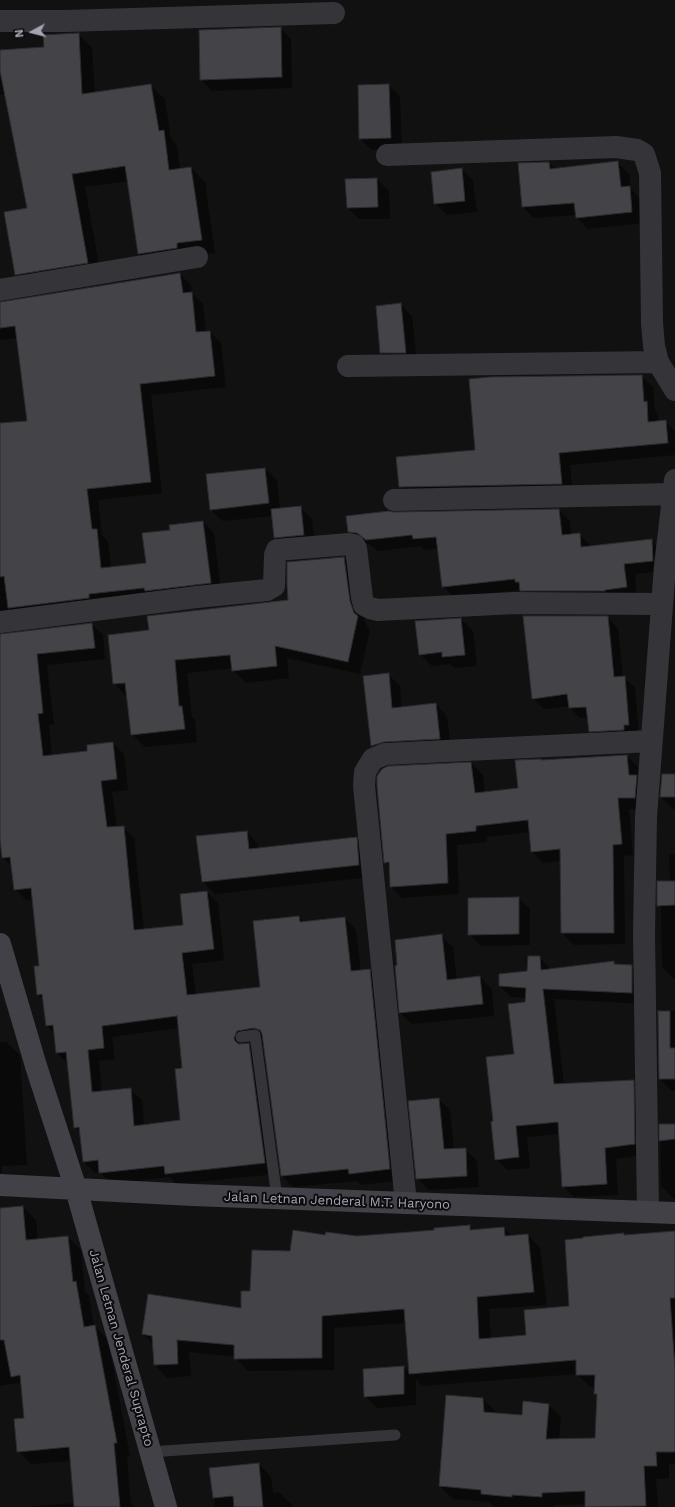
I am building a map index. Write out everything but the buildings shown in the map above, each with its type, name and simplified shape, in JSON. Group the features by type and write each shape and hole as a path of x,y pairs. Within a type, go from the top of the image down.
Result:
{"main road":[{"name":"Jalan Letnan Jenderal Suprapto","path":"0,944 36,1066 76,1189 103,1290 166,1507"},
{"name":"Jalan Letnan Jenderal M.T. Haryono","path":"0,1186 675,1213"}],"street":[{"path":"0,21 65,21 334,13"},
{"path":"387,155 616,147 637,150 644,154 650,173 652,323 654,346 658,362 675,390"},
{"path":"0,290 197,257"},
{"path":"348,366 658,362"},
{"path":"394,500 674,487 671,544 662,604 646,817 644,933 648,1212"},
{"path":"0,622 197,597 267,590 274,586 274,555 277,550 349,544 354,545 356,548 364,605 378,610 515,603 662,604"},
{"path":"406,1203 364,786 365,772 373,759 385,754 651,741"}],"lane":[{"path":"241,1037 255,1035 277,1198"},
{"path":"150,1452 395,1435"}]}
